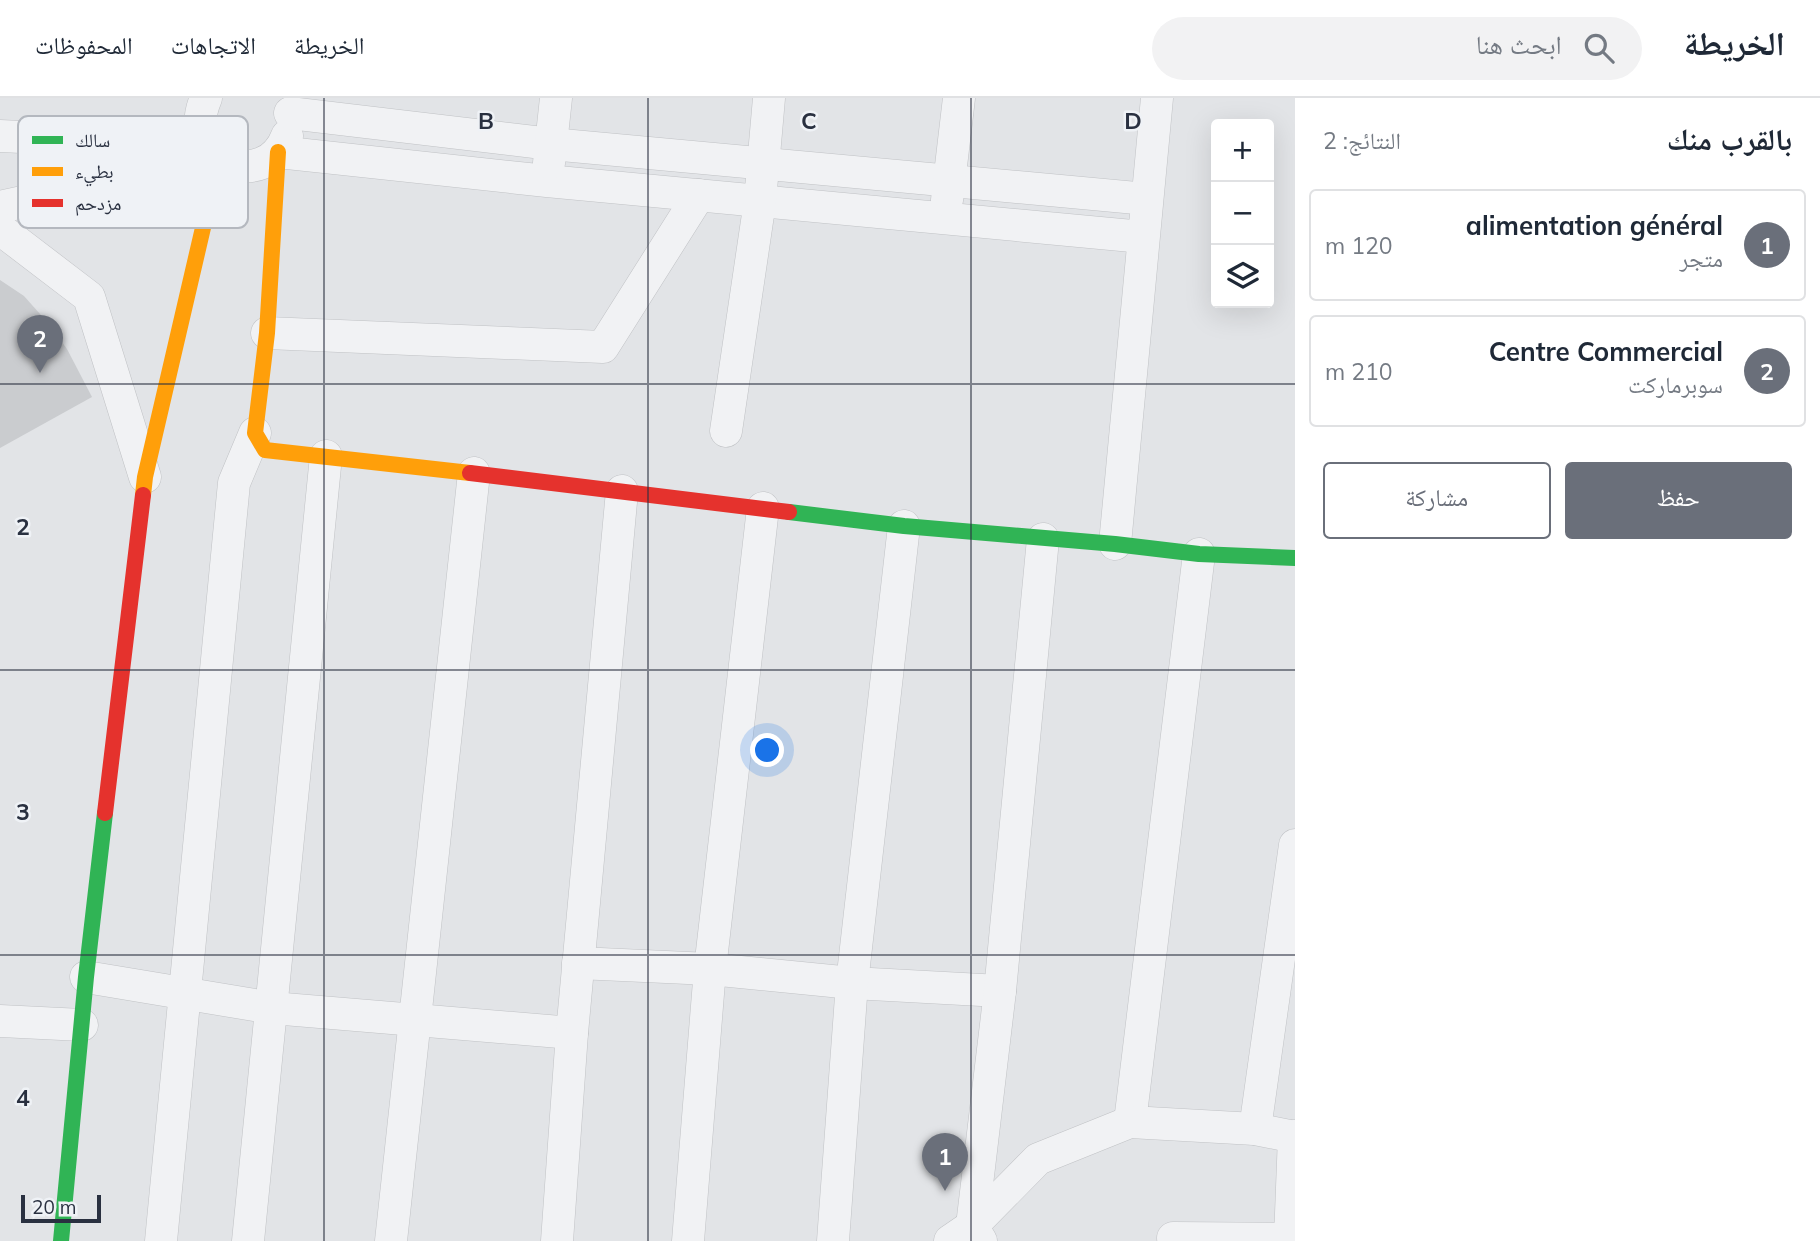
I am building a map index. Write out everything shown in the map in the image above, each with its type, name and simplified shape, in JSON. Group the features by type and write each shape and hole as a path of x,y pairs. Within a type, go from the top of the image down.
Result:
{"street":[{"path":"200,116 206,98"},
{"path":"547,181 556,98"},
{"path":"726,431 760,201 769,98"},
{"path":"946,219 958,98"},
{"path":"1115,544 1157,98"},
{"path":"248,166 267,160 278,152 285,141 290,127 286,103 551,144 1147,199"},
{"path":"0,136 18,137"},
{"path":"278,152 547,181 1143,237"},
{"path":"161,1241 234,483 255,433 267,332 278,152"},
{"path":"267,332 603,347 699,195"},
{"path":"0,207 18,202"},
{"path":"61,1241 86,977 145,477 197,228"},
{"path":"0,229 89,297 145,477"},
{"path":"255,433 265,450 904,526 1199,554 1295,558"},
{"path":"248,1241 326,456"},
{"path":"391,1241 474,473"},
{"path":"557,1241 572,1033 622,491"},
{"path":"688,1241 709,969 763,508"},
{"path":"833,1241 852,984 904,526"},
{"path":"968,1236 1000,991 1043,539"},
{"path":"1130,1122 1199,554"},
{"path":"1255,1129 1295,845"},
{"path":"579,963 709,969 852,984 1000,991"},
{"path":"86,977 272,1007 572,1033"},
{"path":"0,1021 82,1025"},
{"path":"968,1236 1038,1159 1130,1122 1255,1129 1295,1136 1289,1240 1174,1238"}],"building":[{"path":"0,280 24,296 48,323 67,349 92,397 0,448"}],"traffic: fast":[{"path":"789,512 904,526 1199,554 1295,558"},
{"path":"61,1241 86,977 105,813"}],"traffic: slow":[{"path":"278,152 267,333 255,433 265,450 470,473"},
{"path":"143,495 203,228"}],"traffic: jam":[{"path":"470,473 789,512"},
{"path":"105,813 143,495"}],"place":[{"name":"Centre Commercial","path":"40,373"},
{"name":"alimentation général","path":"945,1191"}]}
